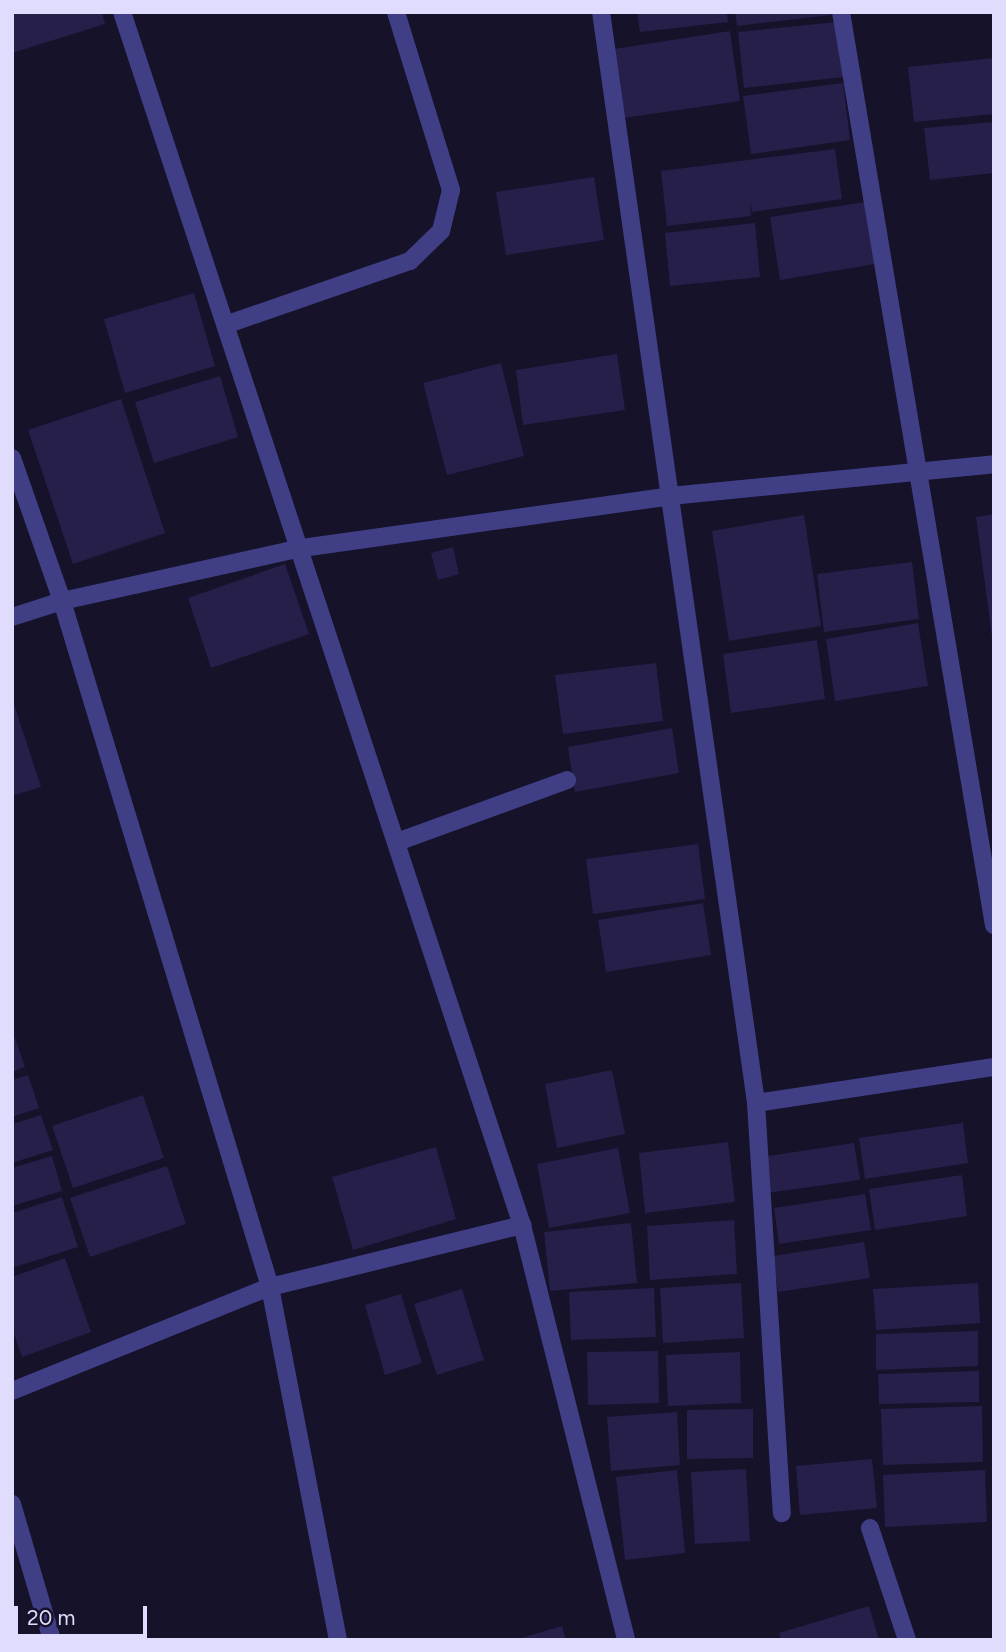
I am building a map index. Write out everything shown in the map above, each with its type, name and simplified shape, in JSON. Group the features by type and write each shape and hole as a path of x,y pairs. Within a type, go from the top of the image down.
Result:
{"street":[{"path":"122,12 302,548 522,1225 626,1640"},
{"path":"228,324 410,261 441,231 451,190 396,12"},
{"path":"601,12 756,1103 782,1513"},
{"path":"841,12 916,473 994,925"},
{"path":"12,458 62,600 270,1287 338,1640"},
{"path":"12,617 62,600 302,548 670,496 994,464"},
{"path":"397,842 567,780"},
{"path":"756,1103 994,1067"},
{"path":"12,1391 270,1287 522,1225"},
{"path":"12,1504 52,1640"},
{"path":"870,1528 907,1640"}],"building":[{"path":"12,12 102,12 105,24 12,53"},
{"path":"637,12 727,12 728,22 640,32"},
{"path":"735,12 830,12 831,15 737,26"},
{"path":"838,22 844,77 744,88 738,32"},
{"path":"730,31 740,101 624,118 614,49"},
{"path":"994,58 994,114 914,122 908,67"},
{"path":"843,83 850,140 751,154 743,96"},
{"path":"994,122 994,173 930,180 924,128"},
{"path":"835,149 842,199 752,212 750,202 751,216 667,226 661,171"},
{"path":"594,177 604,240 506,255 496,192"},
{"path":"865,202 875,264 780,280 770,217"},
{"path":"755,223 760,277 670,286 665,233"},
{"path":"194,293 215,366 125,393 104,319"},
{"path":"617,354 625,410 523,425 516,370"},
{"path":"501,363 524,456 447,475 423,383"},
{"path":"220,376 238,437 154,463 135,402"},
{"path":"121,399 165,533 73,564 28,430"},
{"path":"994,514 994,637 992,637 976,517"},
{"path":"804,515 821,626 729,641 712,531"},
{"path":"453,547 459,574 438,580 431,553"},
{"path":"912,562 919,619 824,632 817,574"},
{"path":"285,564 309,634 211,668 188,598"},
{"path":"918,623 928,686 835,701 826,639"},
{"path":"817,640 825,699 731,713 723,654"},
{"path":"656,663 663,721 563,734 555,675"},
{"path":"12,698 41,787 12,796"},
{"path":"672,728 679,773 575,792 568,747"},
{"path":"698,844 705,899 593,914 586,859"},
{"path":"703,903 711,955 606,972 598,920"},
{"path":"12,1030 25,1067 12,1072"},
{"path":"612,1070 625,1134 557,1148 545,1084"},
{"path":"28,1075 39,1108 12,1117 12,1080"},
{"path":"143,1095 164,1158 73,1188 52,1126"},
{"path":"41,1115 53,1150 12,1163 12,1124"},
{"path":"963,1123 968,1163 865,1179 859,1138"},
{"path":"728,1142 735,1202 645,1213 639,1153"},
{"path":"854,1143 860,1180 767,1193 762,1157"},
{"path":"436,1147 456,1219 353,1250 332,1177"},
{"path":"618,1148 630,1213 549,1228 537,1164"},
{"path":"52,1156 62,1191 12,1206 12,1168"},
{"path":"167,1166 186,1224 90,1257 70,1198"},
{"path":"962,1175 967,1216 875,1230 869,1189"},
{"path":"865,1194 871,1230 779,1244 774,1208"},
{"path":"62,1197 78,1247 12,1268 12,1213"},
{"path":"734,1220 737,1274 650,1280 647,1226"},
{"path":"631,1223 637,1283 550,1291 544,1232"},
{"path":"864,1242 870,1278 778,1292 773,1256"},
{"path":"65,1258 91,1332 22,1357 12,1328 12,1277"},
{"path":"741,1283 744,1338 663,1343 660,1288"},
{"path":"978,1283 980,1323 876,1330 873,1289"},
{"path":"654,1288 656,1337 571,1340 569,1292"},
{"path":"462,1289 484,1360 437,1375 414,1304"},
{"path":"401,1294 422,1363 385,1375 365,1305"},
{"path":"978,1331 978,1366 876,1370 876,1334"},
{"path":"658,1351 659,1403 588,1405 587,1352"},
{"path":"740,1352 741,1403 668,1406 666,1355"},
{"path":"979,1371 979,1402 879,1404 878,1374"},
{"path":"982,1406 983,1462 883,1465 881,1409"},
{"path":"753,1409 753,1458 687,1459 687,1410"},
{"path":"677,1412 680,1465 611,1471 607,1417"},
{"path":"872,1459 877,1508 800,1515 796,1466"},
{"path":"746,1469 750,1541 695,1544 691,1472"},
{"path":"677,1470 685,1553 625,1560 616,1477"},
{"path":"985,1470 987,1522 885,1527 883,1475"},
{"path":"869,1606 879,1640 781,1640 779,1633"},
{"path":"562,1626 566,1640 518,1640 518,1639"}]}
